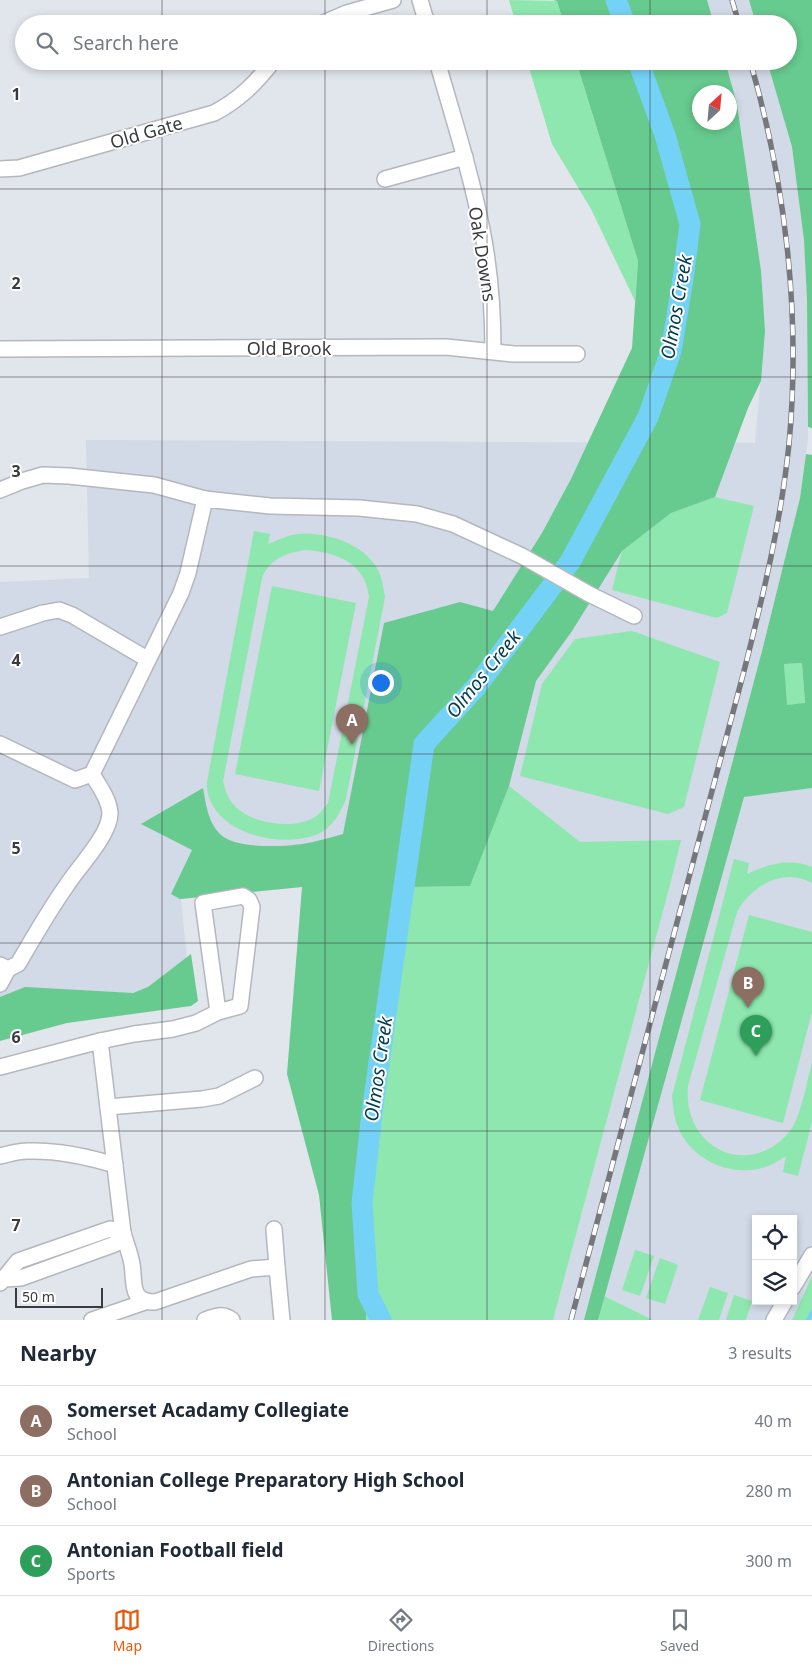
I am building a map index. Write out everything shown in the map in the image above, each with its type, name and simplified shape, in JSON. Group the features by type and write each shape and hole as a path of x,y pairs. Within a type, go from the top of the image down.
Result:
{"street":[{"path":"342,15 393,0"},
{"path":"420,0 424,15"},
{"name":"Old Gate","path":"0,169 19,168 214,113 248,91 266,70"},
{"name":"Oak Downs","path":"440,70 465,157 482,230 489,273 493,351"},
{"path":"385,179 465,157"},
{"name":"Old Brook","path":"0,349 446,347 514,354 577,354"},
{"path":"0,490 43,475 69,476 154,485 205,499 270,506 359,508 417,514 468,530 522,556 589,594 634,616"},
{"path":"0,744 75,780 92,774 181,593 188,573 205,499"},
{"path":"0,627 43,613 59,610 72,615 147,659"},
{"path":"0,984 4,967 18,964 67,884 101,838 108,824 110,813 107,802 92,774"},
{"path":"0,1067 100,1040 196,1024 218,1012 240,1006 252,907 249,900 243,896 203,903 218,1012"},
{"path":"100,1040 123,1233 132,1263 134,1288 138,1297 146,1302"},
{"path":"108,1107 219,1096 255,1078"},
{"path":"0,1156 26,1151 65,1153 115,1164"},
{"path":"2,1281 18,1261 110,1229 123,1233"},
{"path":"274,1229 282,1320"},
{"path":"797,1280 812,1255"},
{"path":"92,1320 146,1302 154,1302 251,1269 277,1267"},
{"path":"774,1320 783,1305"},
{"path":"205,1320 221,1315 232,1320"}],"shaded area":[{"path":"707,0 749,0 753,15 711,15"},
{"path":"728,70 770,70 792,147 804,240 807,300 808,440 800,498 762,651 584,1320 553,1320 670,885 302,887 181,899 190,991 0,1017 0,582 89,578 86,440 755,443 765,331 737,104 737,85 732,85"},
{"path":"812,788 812,1320 653,1320 604,1296 744,796"}],"green space":[{"path":"509,0 557,1 561,15 513,15"},
{"path":"553,0 707,0 711,15 561,15 557,1"},
{"path":"749,0 812,0 812,428 808,427 807,300 804,240 792,147 770,70 797,70 797,15 753,15"},
{"path":"530,70 579,70 638,261 635,301 591,209 552,144"},
{"path":"579,70 728,70 732,85 692,85 692,130 737,130 737,104 761,271 765,331 761,381 748,408 715,497 671,513 622,551 572,631 536,681 509,786 470,886 411,887 384,1069 368,1227 366,1320 332,1320 319,1195 287,1074 302,887 180,899 171,894 192,850 141,824 203,788 208,813 216,829 227,839 236,842 259,846 293,845 343,834 384,623 460,602 493,611 542,533 571,479 632,348 638,261"},
{"path":"806,454 812,455 812,788 744,797 598,1320 584,1320 762,651 800,498","holes":["802,663 805,703 787,705 784,664"]},
{"path":"715,497 754,506 727,613 717,618 612,590 622,551 671,513"},
{"path":"254,531 270,534 268,544 290,535 309,534 342,540 362,551 377,568 385,597 346,799 339,814 328,828 318,834 288,840 272,839 240,830 227,821 216,810 208,795 207,782","holes":["306,550 338,557 356,568 367,585 369,597 328,803 317,816 306,821 286,824 274,823 244,814 228,796 223,781 262,578 269,566 285,555"]},
{"path":"272,586 356,603 319,791 235,774"},
{"path":"632,631 720,662 684,807 668,814 520,776 542,684 575,639"},
{"path":"802,663 805,704 786,705 784,664"},
{"path":"509,786 580,842 681,840 670,885 553,1320 366,1320 368,1227 384,1069 411,887 470,886"},
{"path":"734,859 749,863 747,874 779,863 803,864 812,867 812,883 790,877 779,878 759,887 737,912 688,1086 689,1108 696,1126 707,1141 721,1150 738,1155 756,1154 774,1146 794,1125 812,1062 812,1122 798,1176 783,1172 786,1156 768,1166 749,1170 736,1170 712,1163 692,1148 684,1138 675,1116 672,1096"},
{"path":"749,915 812,932 812,1012 783,1123 700,1100"},
{"path":"191,954 198,1001 191,1006 67,1023 0,1041 0,997 25,987 133,993 148,987"},
{"path":"635,1250 654,1256 640,1296 622,1290"},
{"path":"660,1258 678,1265 665,1304 646,1298"},
{"path":"812,1276 812,1320 792,1320"},
{"path":"710,1287 728,1293 719,1320 698,1320"},
{"path":"734,1295 752,1301 746,1320 726,1320"},
{"path":"604,1296 653,1320 598,1320"}],"waterway":[{"name":"Olmos Creek","path":"616,0 622,15"},
{"name":"Olmos Creek","path":"381,1320 368,1294 362,1203 372,1113 424,744 476,687 570,562 648,417 671,351 690,224 665,135 641,70"},
{"path":"808,1320 812,1312"}],"railway":[{"path":"732,0 736,15"},
{"path":"571,1320 744,671 771,559 786,473 792,396 793,348 788,251 773,155 752,70"}],"place":[{"name":"Somerset Acadamy Collegiate","path":"352,745"},
{"name":"Antonian College Preparatory High School","path":"748,1008"},
{"name":"Antonian Football field","path":"756,1056"}]}
